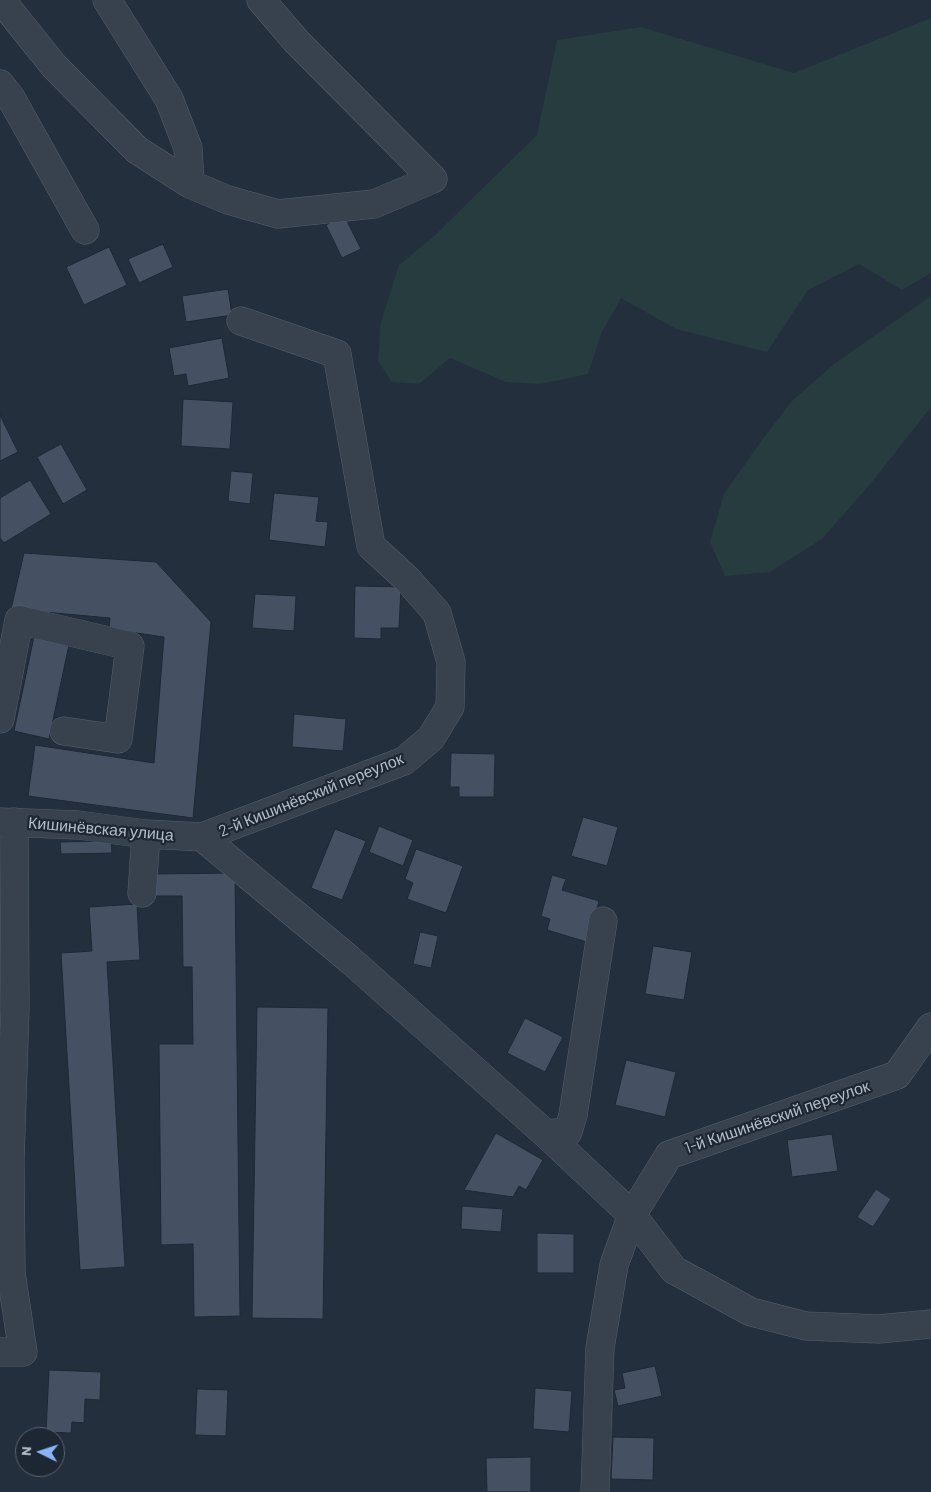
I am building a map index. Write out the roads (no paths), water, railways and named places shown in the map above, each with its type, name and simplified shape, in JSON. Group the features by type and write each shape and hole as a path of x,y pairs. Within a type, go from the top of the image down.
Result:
{"street":[{"path":"1,0 54,66 137,150 190,184 228,200 278,214 374,204 432,179 297,42 261,0"},
{"path":"107,0 169,99 188,148 190,184"},
{"path":"0,84 11,98 85,230"},
{"name":"2-й Кишинёвский переулок","path":"202,837 404,761 431,738 450,708 451,662 437,613 408,580 371,546 337,354 241,321"},
{"path":"0,719 19,620 130,646 118,739 64,731"},
{"path":"7,822 15,1009 10,1160 11,1352"},
{"name":"Кишинёвская улица","path":"7,822 202,837"},
{"path":"142,893 146,834"},
{"path":"202,837 348,959 546,1134 632,1215 674,1270 751,1312 806,1326 879,1329 931,1324"},
{"path":"546,1134 568,1132 573,1115 603,920"},
{"name":"1-й Кишинёвский переулок","path":"595,1492 600,1348 614,1265 632,1215 669,1155 897,1075 931,1027"}]}
